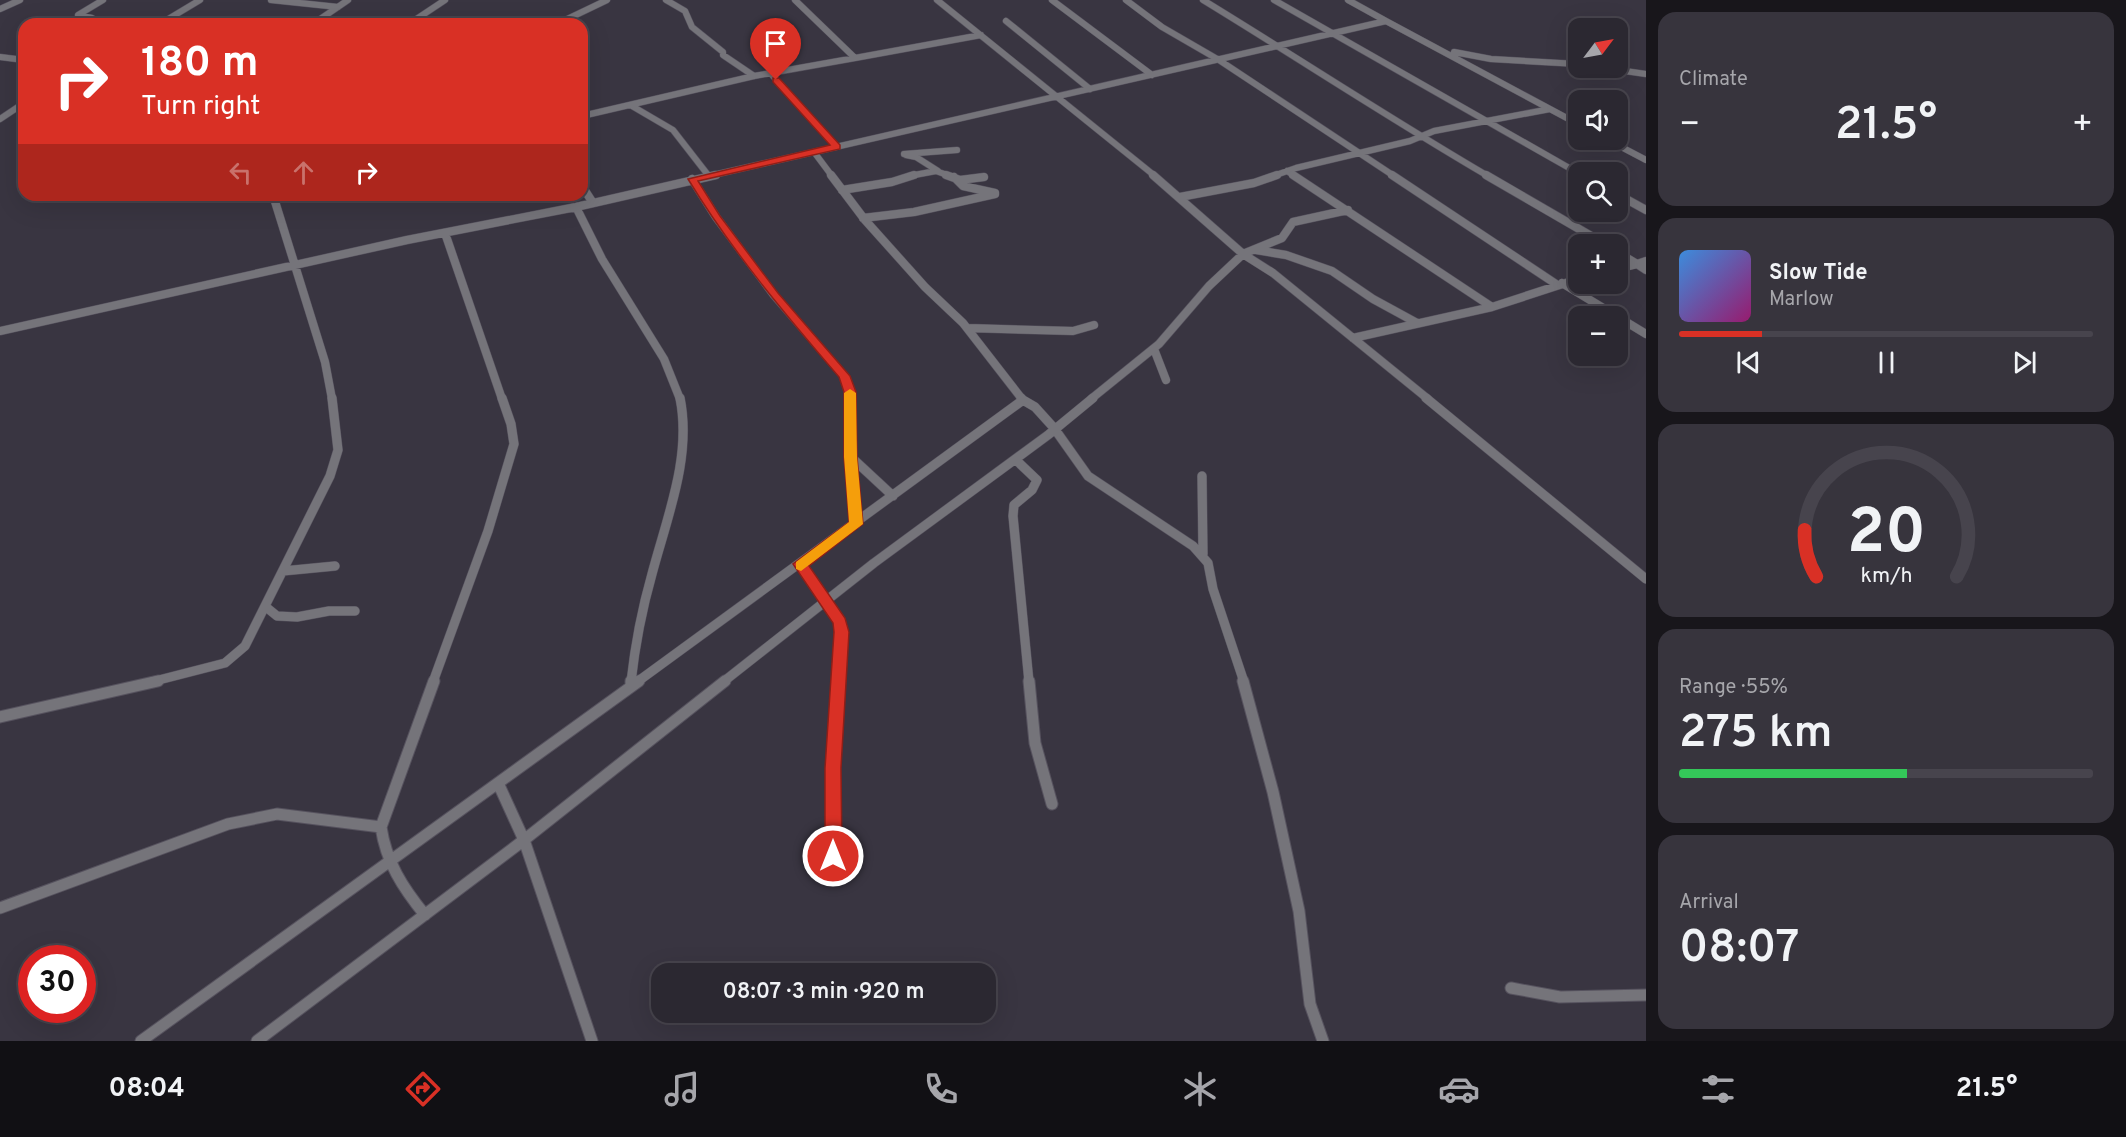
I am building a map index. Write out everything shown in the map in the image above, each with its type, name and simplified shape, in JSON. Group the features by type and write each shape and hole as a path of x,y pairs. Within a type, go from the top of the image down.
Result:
{"street":[{"path":"0,9 20,0"},
{"path":"92,18 78,15 103,0"},
{"path":"169,18 200,0"},
{"path":"271,0 338,7"},
{"path":"323,18 348,0"},
{"path":"418,18 445,0"},
{"path":"570,18 607,0"},
{"path":"666,0 685,11 698,34 711,41 723,52 723,55 731,57 739,68 754,76"},
{"path":"795,0 855,58"},
{"path":"938,0 1180,196 1243,254 1264,267 1353,338 1646,579"},
{"path":"1052,0 1152,75"},
{"path":"1126,0 1162,27 1219,60 1559,284 1646,334"},
{"path":"1203,0 1355,93 1422,138 1588,234"},
{"path":"1274,0 1568,167"},
{"path":"1348,0 1568,118"},
{"path":"1006,21 1090,89"},
{"path":"0,331 445,233 576,207 1386,21"},
{"path":"588,115 754,76 772,75 981,36"},
{"path":"1443,50 1491,59 1568,63"},
{"path":"0,57 18,59"},
{"path":"1628,71 1646,74"},
{"path":"772,75 836,147"},
{"path":"632,106 673,130 708,175"},
{"path":"0,119 18,107"},
{"path":"1180,196 1254,183 1296,168 1362,155 1422,138 1434,131 1551,109"},
{"path":"957,150 904,154 960,180 984,177"},
{"path":"1627,150 1646,160"},
{"path":"814,152 863,218 925,287 967,328 1023,400 1035,407 1054,428 1088,476 1146,512 1203,554 1209,563 1213,589 1234,650 1273,792 1299,911 1310,1004 1323,1041"},
{"path":"1296,168 1298,178"},
{"path":"842,190 892,182 923,172 938,171"},
{"path":"1287,171 1348,210 1445,281 1492,307"},
{"path":"863,218 914,212 998,194 963,186 954,177"},
{"path":"693,179 716,217 774,295 844,376 850,392 851,457 856,524"},
{"path":"588,195 593,202"},
{"path":"1628,200 1646,210"},
{"path":"0,717 44,705 186,675 225,663 245,646 266,607 330,476 338,450 333,403 325,362 275,201"},
{"path":"576,207 598,254 668,367 681,399 683,425 673,506 634,649 631,685"},
{"path":"257,1041 524,840 874,563 1016,460 1154,349 1209,286 1243,254 1282,238 1293,222 1348,210"},
{"path":"425,915 401,886 389,860 381,827 488,531 514,444 514,434 508,415 445,233"},
{"path":"1256,250 1296,257 1332,271 1373,299 1417,323"},
{"path":"1628,259 1646,270"},
{"path":"1628,266 1646,261"},
{"path":"1353,338 1492,307 1568,282"},
{"path":"967,328 1073,331 1094,325"},
{"path":"1154,349 1166,380"},
{"path":"141,1041 856,524 1023,400"},
{"path":"851,457 893,496"},
{"path":"1016,460 1037,480 1032,490 1014,505 1013,516 1035,743 1052,804"},
{"path":"1202,476 1203,554"},
{"path":"800,564 824,603 840,622 842,632 833,768 833,856"},
{"path":"283,571 335,566"},
{"path":"266,607 277,616 297,617 329,611 355,611"},
{"path":"498,783 524,840 592,1041"},
{"path":"0,908 228,824 262,816 292,814 381,827"},
{"path":"1510,988 1560,997 1646,995"}],"slow traffic":[{"path":"801,566 800,564 856,524 851,457 850,393"}],"route":[{"path":"776,80 836,147 693,179 716,217 774,295 833,361 844,376 850,392 851,457 856,524 800,564 824,603 840,622 842,632 833,768 833,856"}]}
